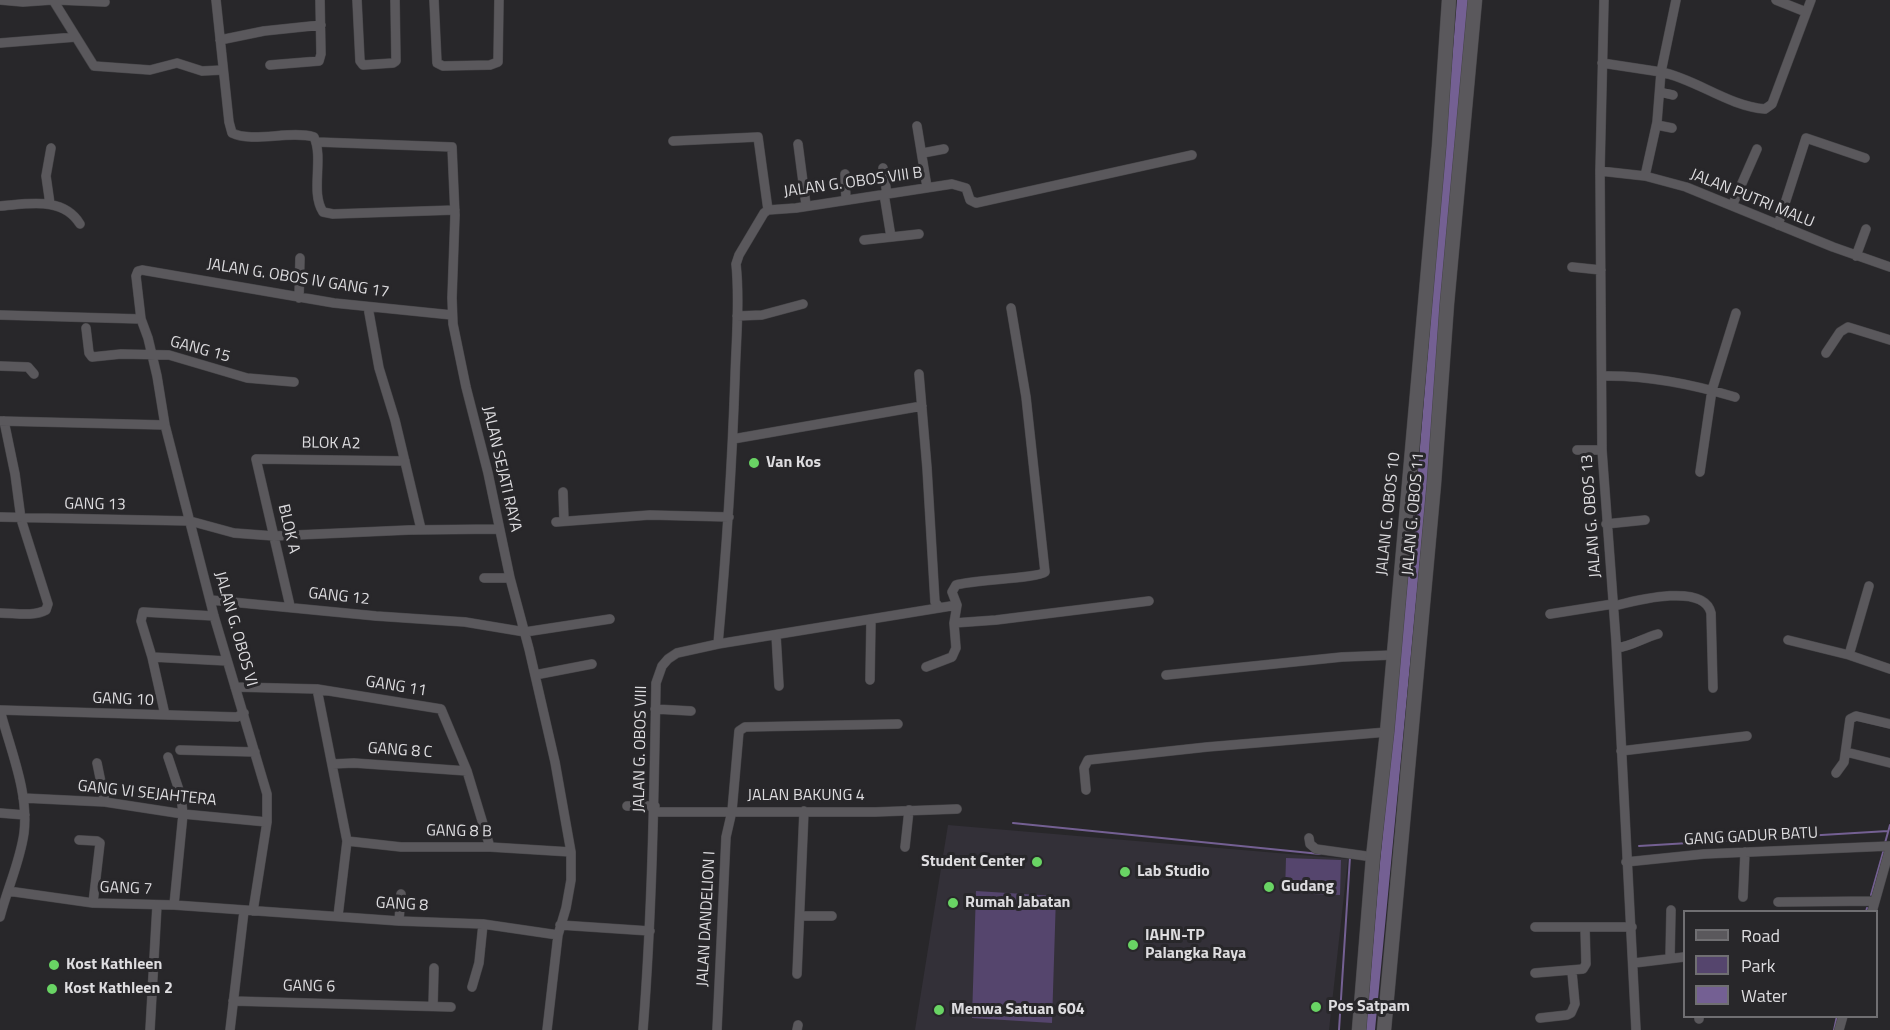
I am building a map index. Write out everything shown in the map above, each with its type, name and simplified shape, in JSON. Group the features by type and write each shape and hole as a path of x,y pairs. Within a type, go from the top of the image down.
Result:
{"street":[{"path":"0,0 105,2"},
{"path":"54,0 96,67 150,70 177,63 207,71 223,70"},
{"path":"216,0 229,122 234,134 243,136 307,135 314,138 319,203 323,212 333,214 455,210"},
{"path":"270,65 319,61 321,54 320,0"},
{"path":"357,0 360,62 367,65 396,61 396,0"},
{"path":"434,0 437,63 443,66 495,65 498,62 499,0"},
{"name":"JALAN G. OBOS 10","path":"1359,1030 1439,146 1449,0"},
{"name":"JALAN G. OBOS 11","path":"1384,1030 1475,0"},
{"name":"JALAN G. OBOS 13","path":"1604,0 1600,171 1602,450 1617,648 1636,1030"},
{"path":"1645,176 1657,125 1661,72 1676,0"},
{"path":"1776,0 1806,12"},
{"path":"1602,63 1678,76 1709,91 1756,108 1769,108 1810,0"},
{"path":"220,40 264,31 321,25"},
{"path":"0,43 76,37"},
{"path":"1660,92 1673,95"},
{"path":"214,94 226,93"},
{"path":"1657,125 1671,128"},
{"path":"917,126 927,187"},
{"path":"673,141 758,138 768,210"},
{"path":"1778,225 1806,138 1864,159"},
{"name":"JALAN SEJATI RAYA","path":"316,142 452,147 455,210 452,315 466,387 488,473 498,529 555,762 571,852 571,880 559,930 547,1030"},
{"path":"798,144 806,205"},
{"path":"50,204 46,176 51,148"},
{"path":"923,153 944,149"},
{"path":"1732,206 1758,149"},
{"name":"JALAN G. OBOS VIII B","path":"718,644 733,440 737,316 736,264 760,219 768,210 796,208 952,184 966,188 970,200 976,203 1192,155"},
{"path":"883,168 891,237"},
{"name":"JALAN PUTRI MALU","path":"1600,171 1645,176 1686,187 1890,267"},
{"path":"845,174 846,200"},
{"path":"0,206 50,204 66,210 80,224"},
{"path":"1856,255 1866,229"},
{"path":"864,240 919,234"},
{"path":"299,298 300,258"},
{"path":"1572,267 1601,270"},
{"name":"JALAN G. OBOS IV GANG 17","path":"140,270 299,298 452,315"},
{"name":"JALAN G. OBOS VI","path":"140,270 136,276 135,285 141,319 152,355 165,425 214,616 267,794 267,822 248,911 230,1030"},
{"path":"737,316 762,315 803,304"},
{"path":"368,307 379,368 395,420 421,529"},
{"path":"926,667 952,657 956,648 954,623 957,605 952,592 954,587 958,584 1041,575 1046,569 1026,397 1011,308"},
{"path":"1700,472 1712,390 1736,314"},
{"path":"0,315 141,319"},
{"path":"1826,353 1840,332 1848,327 1890,340"},
{"name":"GANG 15","path":"86,328 89,353 92,357 121,354 169,355 247,378 294,382"},
{"path":"0,366 28,367 34,374"},
{"path":"919,374 935,602 939,607"},
{"path":"1602,376 1626,375 1712,390 1734,397"},
{"path":"733,440 922,406"},
{"path":"0,613 29,614 44,612 48,607 21,519 15,474 2,421 165,425"},
{"path":"1577,450 1602,450"},
{"name":"BLOK A2","path":"256,459 405,461"},
{"name":"BLOK A","path":"256,459 290,606"},
{"path":"563,492 560,522 650,515 729,517"},
{"name":"GANG 13","path":"0,518 190,521 234,533 274,536 421,529 498,529"},
{"path":"1606,524 1645,520"},
{"path":"484,578 510,578"},
{"path":"1849,655 1869,586"},
{"path":"1550,614 1664,595 1683,597 1705,604 1711,613 1713,688"},
{"name":"GANG 12","path":"211,600 465,622 525,632 610,619"},
{"path":"954,623 1149,601"},
{"name":"JALAN G. OBOS VIII","path":"643,1030 655,809 657,678 668,659 677,653 718,644 957,605"},
{"path":"165,716 152,657 141,621 143,612 214,616"},
{"path":"870,680 871,619"},
{"path":"1617,648 1629,646 1658,634"},
{"path":"776,635 779,686"},
{"path":"1788,640 1849,655 1890,669"},
{"path":"1166,675 1342,657 1393,655"},
{"path":"152,657 227,661"},
{"path":"535,675 592,664"},
{"name":"GANG 11","path":"235,687 317,689 441,709 467,771 490,847"},
{"path":"317,689 348,841 338,916"},
{"path":"656,709 691,711"},
{"path":"0,710 23,798 25,815 20,852 0,917"},
{"name":"GANG 10","path":"0,710 237,717 244,713"},
{"path":"1836,773 1842,766 1850,719 1853,716 1890,724"},
{"name":"JALAN DANDELION I","path":"717,1030 726,837 732,811 738,735 742,728 898,724"},
{"path":"1086,790 1084,768 1088,760 1218,746 1387,732"},
{"path":"1621,751 1747,736"},
{"path":"180,750 255,752"},
{"path":"0,752 11,753"},
{"path":"1846,752 1890,763"},
{"path":"168,756 183,814 174,905"},
{"path":"97,763 105,802"},
{"name":"GANG 8 C","path":"332,764 354,763 467,771"},
{"name":"GANG VI SEJAHTERA","path":"23,798 105,802 183,814 267,822"},
{"name":"JALAN BAKUNG 4","path":"627,806 732,811 957,809"},
{"path":"905,847 909,810"},
{"path":"797,974 804,811"},
{"path":"0,813 25,815"},
{"path":"1309,838 1310,844 1316,849 1373,857"},
{"path":"79,840 95,840 100,843 93,903"},
{"name":"GANG 8 B","path":"348,841 400,847 490,847 571,852"},
{"path":"1873,910 1887,871 1890,847"},
{"name":"GANG GADUR BATU","path":"1626,862 1704,854 1890,847"},
{"path":"1743,897 1745,852"},
{"name":"GANG 7","path":"8,891 93,903 174,905 248,911"},
{"path":"399,921 401,894"},
{"path":"1778,902 1875,901"},
{"path":"150,1030 157,905"},
{"path":"1670,958 1671,910"},
{"name":"GANG 8","path":"248,911 559,930 650,931"},
{"path":"801,918 832,916"},
{"path":"472,987 479,963 483,924"},
{"path":"1534,927 1632,927"},
{"path":"1535,973 1572,972 1583,969 1586,964 1585,928"},
{"path":"1634,963 1683,957"},
{"path":"433,1006 434,968"},
{"path":"1540,1018 1571,1013 1575,1004 1572,972"},
{"name":"GANG 6","path":"233,1001 450,1007"}],"shaded area":[{"name":"IAHN-TP Palangka Raya","path":"948,825 1348,859 1329,1030 915,1030"}],"green space":[{"path":"1286,858 1341,860 1340,895 1285,893"},
{"path":"976,891 1056,896 1052,1023 972,1018"}],"water":[{"path":"1457,0 1469,0 1428,477 1375,1030 1366,1030 1417,483"}],"waterway":[{"path":"1013,823 1320,854"},
{"path":"1885,843 1890,825"},
{"path":"1639,846 1888,831"},
{"path":"1871,895 1884,849"},
{"path":"1339,1030 1350,857"},
{"path":"1834,1030 1837,1018"}],"place":[{"name":"Van Kos","path":"754,463"},
{"name":"Student Center","path":"1037,862"},
{"name":"Lab Studio","path":"1125,872"},
{"name":"Gudang","path":"1269,887"},
{"name":"Rumah Jabatan","path":"953,903"},
{"name":"IAHN-TP Palangka Raya","path":"1133,945"},
{"name":"Kost Kathleen","path":"54,965"},
{"name":"Kost Kathleen 2","path":"52,989"},
{"name":"Pos Satpam","path":"1316,1007"},
{"name":"Menwa Satuan 604","path":"939,1010"}]}
